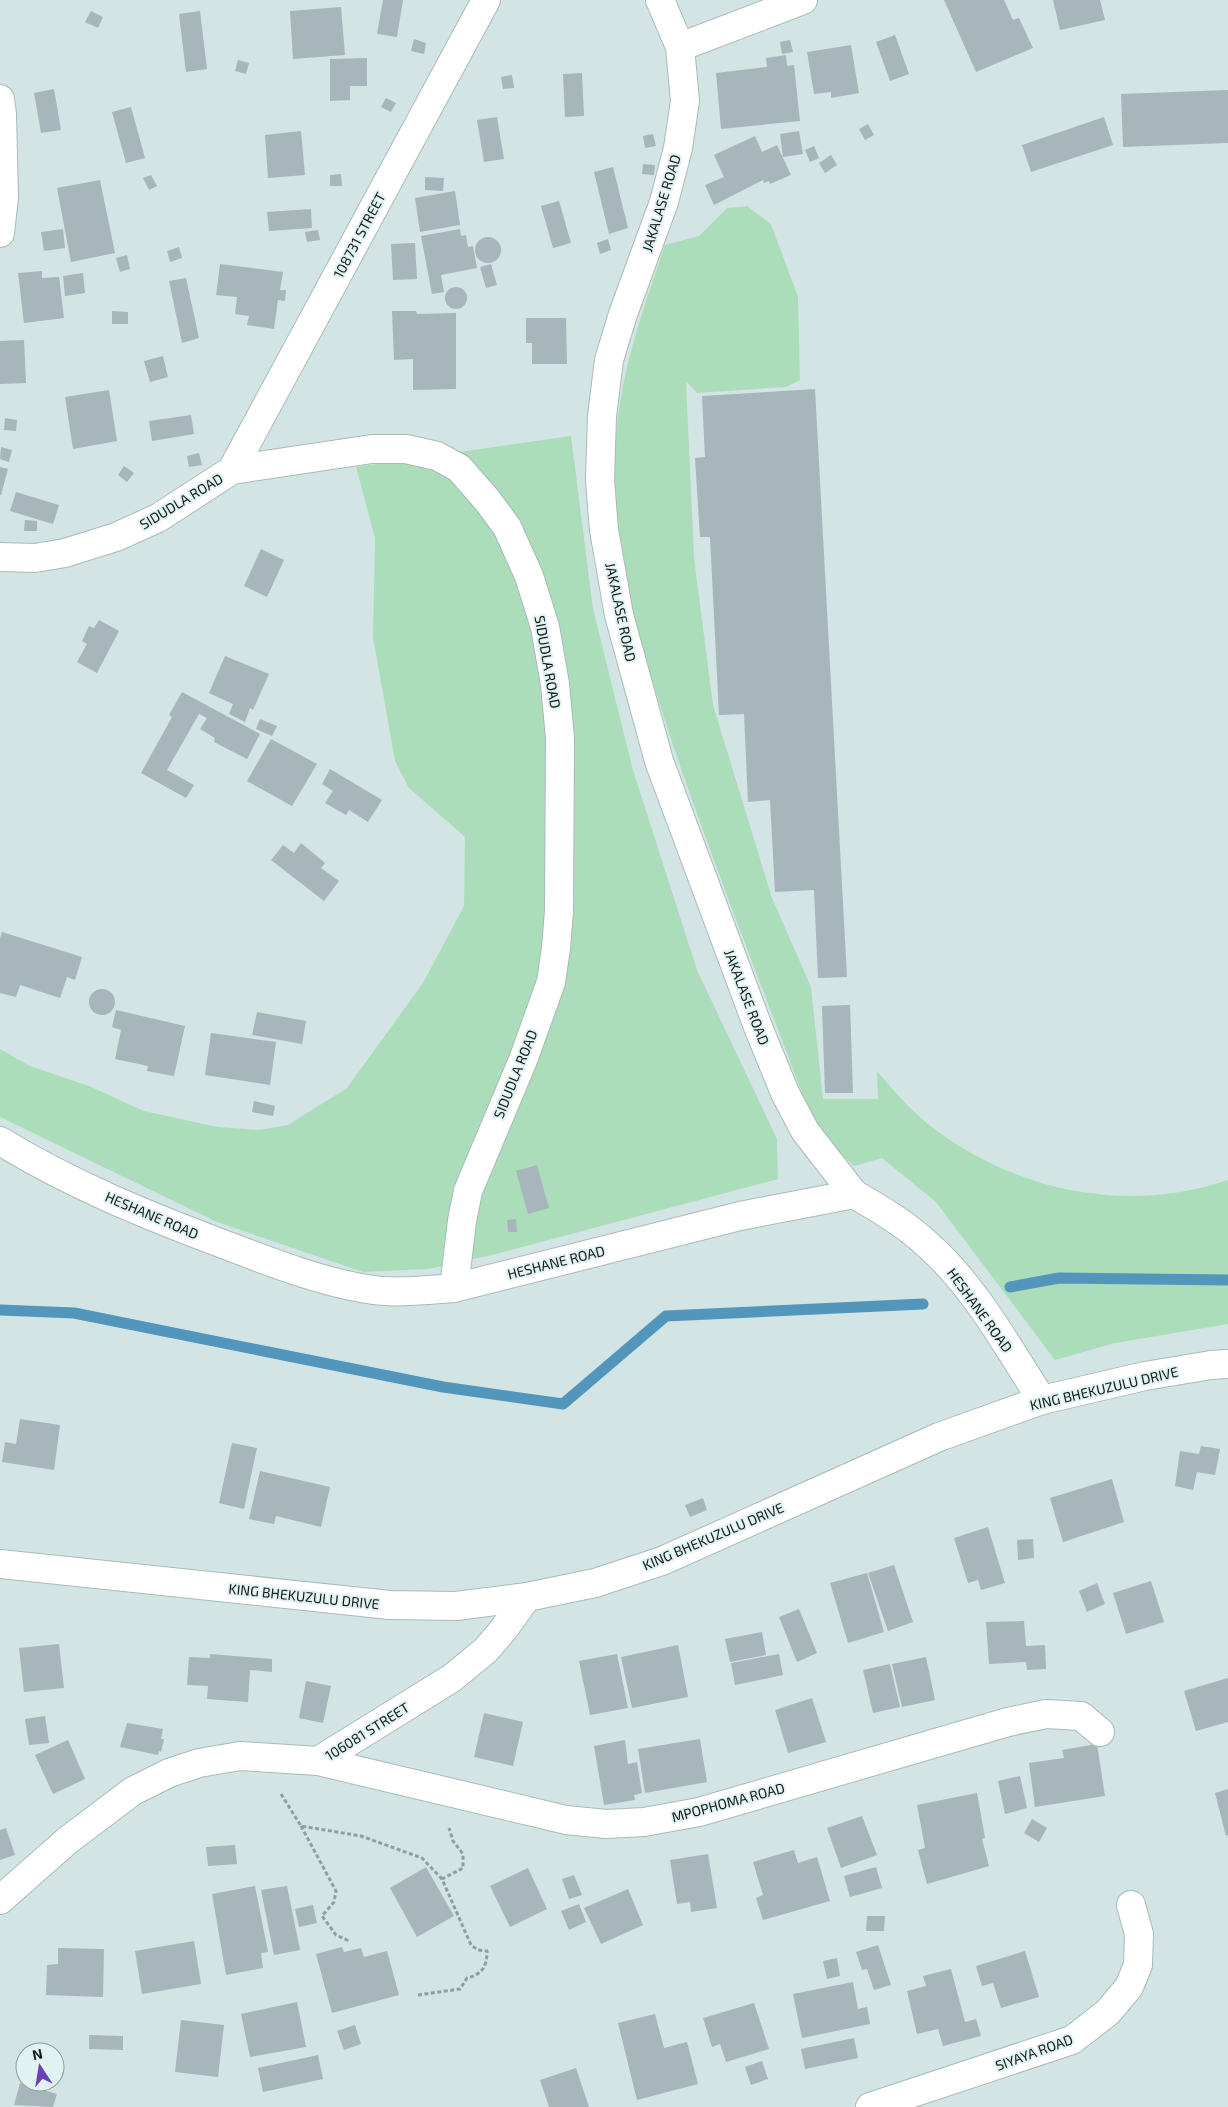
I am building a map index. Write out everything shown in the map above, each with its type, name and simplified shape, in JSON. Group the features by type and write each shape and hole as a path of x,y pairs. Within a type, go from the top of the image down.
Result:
{"street":[{"name":"108731 STREET","path":"232,470 486,0"},
{"name":"JAKALASE ROAD","path":"660,0 680,47 685,101 678,148 664,202 623,314 609,360 602,416 600,480 604,530 619,615 659,761 758,1027 785,1093 806,1131 854,1194"},
{"path":"680,47 803,0"},
{"path":"0,98 4,197 0,233"},
{"name":"SIDUDLA ROAD","path":"0,557 35,558 65,553 116,537 158,518 232,470 372,449 406,449 437,456 459,468 487,500 507,528 529,576 545,627 555,684 560,738 556,948 551,982 542,1008 523,1060 468,1191 462,1221 454,1288"},
{"name":"HESHANE ROAD","path":"0,1141 36,1164 144,1214 273,1263 333,1281 369,1289 423,1291 454,1288 740,1216 854,1194 891,1216 930,1246 957,1275 980,1306 1042,1400"},
{"name":"KING BHEKUZULU DRIVE","path":"0,1564 390,1605 456,1606 527,1597 595,1583 662,1561 939,1437 1042,1400 1145,1376 1228,1364"},
{"name":"106081 STREET","path":"0,1900 68,1840 133,1791 169,1773 199,1762 240,1756 318,1761 452,1678 497,1637 527,1597"},
{"name":"MPOPHOMA ROAD","path":"318,1761 566,1820 606,1824 644,1822 699,1812 1008,1722 1046,1714 1082,1716 1100,1732"},
{"name":"SIYAYA ROAD","path":"870,2107 1072,2040 1108,2012 1129,1987 1138,1965 1139,1934 1131,1905"}],"path":[{"path":"258,1757 301,1826 336,1891 334,1902 322,1916 336,1935 349,1941"},
{"path":"442,1879 463,1868 463,1854 453,1841 449,1826 457,1794"},
{"path":"301,1826 361,1836 422,1858 442,1879 471,1945 478,1950 487,1951 487,1960 485,1969 476,1976 467,1978 460,1989 418,1995"}],"green space":[{"path":"747,206 771,224 798,297 800,380 786,387 697,393 686,381 694,558 713,705 772,898 811,987 823,1099 878,1099 877,1071 920,1117 968,1151 1003,1169 1039,1182 1076,1191 1114,1195 1152,1195 1190,1190 1228,1180 1228,1324 1115,1343 1055,1360 936,1202 882,1158 854,1166 828,1142 807,1106 710,849 655,689 625,575 619,537 616,498 616,431 625,377 647,297 665,245 699,236 727,208"},
{"path":"571,436 593,609 633,770 697,970 777,1139 778,1179 492,1255 429,1269 363,1272 217,1222 0,1117 0,1049 30,1066 89,1086 144,1111 217,1127 259,1130 288,1125 347,1088 423,983 464,906 465,837 409,788 395,761 373,637 375,538 356,467"}],"building":[{"path":"383,0 403,0 397,37 377,34"},
{"path":"944,0 1004,0 1013,20 1019,18 1033,48 976,72"},
{"path":"1053,0 1100,0 1105,20 1060,30"},
{"path":"341,7 345,55 293,59 290,11"},
{"path":"91,11 103,17 98,28 85,22"},
{"path":"200,11 207,69 186,72 179,14"},
{"path":"895,35 909,74 890,81 876,42"},
{"path":"414,39 426,43 424,54 411,51"},
{"path":"790,40 793,52 782,54 780,42"},
{"path":"851,45 859,93 831,98 831,92 814,94 807,52"},
{"path":"786,55 787,66 794,65 800,121 721,129 716,73 767,67 766,58"},
{"path":"367,58 367,86 350,86 350,100 330,101 330,59"},
{"path":"238,60 249,63 246,74 235,71"},
{"path":"582,73 584,116 565,117 563,74"},
{"path":"512,75 514,88 503,89 501,77"},
{"path":"54,89 61,130 41,133 34,93"},
{"path":"1228,90 1228,143 1123,147 1121,94"},
{"path":"386,98 396,103 391,112 381,107"},
{"path":"131,107 145,158 126,163 112,112"},
{"path":"497,117 504,159 484,162 477,120"},
{"path":"1104,117 1113,145 1031,172 1022,145"},
{"path":"868,124 874,135 865,140 859,129"},
{"path":"301,131 305,175 268,178 265,135"},
{"path":"799,131 803,154 783,157 780,134"},
{"path":"653,134 656,146 645,148 643,136"},
{"path":"755,136 762,152 777,145 791,175 770,184 769,181 764,183 763,180 714,205 705,185 724,177 714,155"},
{"path":"814,146 819,158 810,162 805,150"},
{"path":"831,155 837,165 825,173 819,163"},
{"path":"643,164 655,165 654,175 642,174"},
{"path":"613,167 628,228 609,234 594,172"},
{"path":"341,174 342,186 330,186 330,175"},
{"path":"151,175 157,186 149,190 143,178"},
{"path":"425,177 444,178 443,191 425,190"},
{"path":"100,180 115,253 71,262 57,188"},
{"path":"455,191 460,225 420,232 415,198"},
{"path":"559,201 571,243 553,248 541,206"},
{"path":"311,209 312,228 269,231 267,212"},
{"path":"63,229 65,248 44,251 41,232"},
{"path":"460,229 461,236 466,235 468,247 473,246 477,268 441,275 444,292 432,294 421,236"},
{"path":"318,230 320,240 307,242 305,232"},
{"path":"488,237 497,241 501,250 497,259 488,263 479,259 475,250 479,241"},
{"path":"608,239 611,250 600,254 597,243"},
{"path":"415,243 417,279 393,280 391,244"},
{"path":"179,247 182,258 170,262 167,251"},
{"path":"127,255 130,269 120,272 116,258"},
{"path":"220,264 283,272 280,290 286,290 285,301 278,300 274,329 247,325 249,316 235,314 237,297 216,295"},
{"path":"491,264 497,285 486,288 480,267"},
{"path":"42,271 42,278 59,277 64,318 24,323 18,273"},
{"path":"83,273 85,293 65,296 63,276"},
{"path":"186,278 199,338 182,343 169,281"},
{"path":"456,287 464,290 467,298 464,306 456,309 448,306 445,298 448,290"},
{"path":"112,311 128,312 128,324 112,324"},
{"path":"392,311 416,311 417,314 456,313 456,389 413,390 413,359 394,360"},
{"path":"526,318 566,318 567,364 532,364 532,343 526,343"},
{"path":"24,340 26,383 0,384 0,341"},
{"path":"163,356 168,377 150,382 144,361"},
{"path":"815,389 847,977 818,978 814,890 775,892 770,800 748,802 744,714 719,715 710,537 700,537 695,458 705,457 702,396"},
{"path":"109,390 117,441 73,449 65,397"},
{"path":"191,415 194,434 152,441 149,421"},
{"path":"5,418 17,420 16,431 4,430"},
{"path":"1,447 12,450 9,462 0,459"},
{"path":"199,453 202,465 189,467 187,456"},
{"path":"124,466 134,473 127,482 118,475"},
{"path":"0,467 8,469 1,495 0,495"},
{"path":"16,492 59,505 53,524 10,511"},
{"path":"25,520 37,521 37,531 24,531"},
{"path":"261,549 284,560 267,597 244,586"},
{"path":"99,620 119,631 97,673 77,662 87,644 82,641 89,626 94,628"},
{"path":"225,656 269,674 253,710 250,708 245,722 229,714 233,704 209,693"},
{"path":"182,692 260,734 247,759 214,742 215,738 200,729 207,718 199,714 167,770 194,785 186,798 141,773 172,717 169,715"},
{"path":"260,719 277,726 272,736 256,729"},
{"path":"271,739 317,764 292,806 247,781"},
{"path":"330,769 382,800 368,822 349,810 346,815 325,803 333,791 322,784"},
{"path":"301,843 325,863 321,868 339,881 324,901 271,860 283,845 294,853"},
{"path":"2,932 82,957 75,980 67,977 60,998 20,985 16,997 0,993 0,938"},
{"path":"102,989 111,993 115,1002 111,1011 102,1015 93,1011 89,1002 93,993"},
{"path":"850,1005 853,1093 825,1093 822,1006"},
{"path":"116,1010 185,1026 174,1076 147,1071 148,1066 115,1059 121,1030 112,1027"},
{"path":"257,1012 306,1021 302,1044 252,1035"},
{"path":"211,1033 276,1042 270,1085 205,1075"},
{"path":"254,1101 275,1106 273,1116 252,1112"},
{"path":"537,1165 549,1208 528,1214 516,1171"},
{"path":"516,1219 517,1232 508,1232 507,1220"},
{"path":"20,1419 60,1425 54,1470 2,1462 5,1442 16,1444"},
{"path":"232,1443 257,1448 244,1509 219,1503"},
{"path":"1201,1446 1220,1449 1215,1475 1197,1472 1193,1490 1175,1486 1180,1451 1199,1454"},
{"path":"260,1471 330,1487 321,1527 276,1516 274,1524 249,1519"},
{"path":"1112,1479 1124,1522 1063,1542 1050,1498"},
{"path":"703,1498 707,1510 690,1517 685,1505"},
{"path":"988,1527 1005,1583 981,1590 978,1580 968,1583 954,1538"},
{"path":"1033,1539 1034,1558 1018,1560 1017,1540"},
{"path":"894,1565 913,1622 888,1631 868,1573"},
{"path":"867,1573 884,1632 848,1643 830,1583"},
{"path":"1151,1581 1164,1622 1126,1634 1113,1593"},
{"path":"1097,1583 1105,1604 1087,1612 1079,1591"},
{"path":"799,1609 817,1653 797,1662 779,1617"},
{"path":"1024,1621 1026,1646 1045,1645 1046,1669 1027,1670 1026,1662 989,1664 986,1622"},
{"path":"762,1632 766,1655 730,1662 725,1639"},
{"path":"59,1644 64,1688 24,1692 19,1648"},
{"path":"678,1645 688,1697 632,1708 621,1657"},
{"path":"210,1654 272,1659 272,1672 250,1670 248,1702 207,1699 208,1686 187,1685 189,1657 210,1658"},
{"path":"617,1654 628,1708 590,1715 579,1661"},
{"path":"779,1654 783,1675 735,1685 731,1663"},
{"path":"926,1657 935,1700 902,1707 892,1664"},
{"path":"890,1664 900,1707 873,1713 863,1670"},
{"path":"1228,1678 1228,1722 1196,1731 1184,1691"},
{"path":"306,1681 331,1686 323,1723 299,1718"},
{"path":"812,1698 826,1742 788,1753 775,1710"},
{"path":"484,1713 523,1722 513,1766 474,1757"},
{"path":"45,1716 49,1743 29,1745 25,1719"},
{"path":"127,1723 163,1729 161,1739 164,1739 161,1752 159,1751 158,1755 120,1747"},
{"path":"700,1739 707,1782 645,1793 638,1749"},
{"path":"68,1740 85,1779 53,1794 35,1755"},
{"path":"625,1740 628,1764 637,1762 642,1793 634,1795 635,1800 604,1805 594,1746"},
{"path":"1097,1744 1105,1796 1035,1807 1029,1763 1064,1758 1062,1750"},
{"path":"1020,1776 1027,1808 1005,1814 998,1781"},
{"path":"1228,1789 1228,1835 1226,1836 1215,1793"},
{"path":"977,1793 985,1838 982,1839 989,1866 927,1884 918,1850 925,1848 917,1805"},
{"path":"862,1816 877,1855 841,1868 827,1828"},
{"path":"1032,1819 1047,1828 1039,1842 1024,1833"},
{"path":"6,1828 15,1855 0,1860 0,1830"},
{"path":"235,1845 237,1864 208,1866 206,1847"},
{"path":"794,1850 798,1863 817,1857 830,1901 763,1920 756,1898 763,1895 753,1862"},
{"path":"708,1854 717,1908 691,1912 690,1902 677,1904 670,1860"},
{"path":"426,1867 454,1916 417,1937 390,1888"},
{"path":"876,1867 882,1888 850,1897 844,1876"},
{"path":"528,1868 547,1909 510,1927 490,1886"},
{"path":"574,1875 582,1895 569,1899 562,1879"},
{"path":"255,1886 268,1952 261,1953 263,1968 226,1975 212,1894"},
{"path":"287,1886 300,1950 274,1955 261,1890"},
{"path":"628,1889 643,1925 601,1944 584,1908"},
{"path":"579,1904 586,1922 569,1930 561,1911"},
{"path":"313,1905 317,1923 299,1927 295,1909"},
{"path":"867,1916 885,1916 884,1931 866,1931"},
{"path":"194,1941 201,1984 142,1994 135,1951"},
{"path":"878,1945 891,1985 874,1990 867,1969 862,1970 856,1952"},
{"path":"342,1947 344,1952 361,1948 364,1957 387,1951 399,1995 332,2013 316,1954"},
{"path":"58,1948 104,1949 103,1997 46,1995 47,1965 58,1964"},
{"path":"1025,1951 1039,1997 1001,2008 993,1983 982,1986 976,1966"},
{"path":"837,1958 840,1976 827,1979 823,1961"},
{"path":"951,1969 965,2022 976,2019 981,2036 943,2046 938,2029 917,2034 907,1991 926,1986 923,1976"},
{"path":"853,1982 858,2009 867,2007 870,2024 802,2038 793,1994"},
{"path":"297,2002 306,2047 250,2057 241,2014"},
{"path":"754,2003 769,2049 726,2062 720,2044 712,2047 703,2018"},
{"path":"655,2014 664,2048 687,2042 698,2084 637,2100 618,2023"},
{"path":"181,2020 224,2025 218,2077 175,2072"},
{"path":"355,2025 361,2044 344,2050 337,2031"},
{"path":"89,2035 123,2036 123,2050 89,2049"},
{"path":"854,2038 858,2058 805,2069 801,2049"},
{"path":"318,2055 323,2079 263,2092 258,2068"},
{"path":"762,2061 768,2079 751,2085 745,2067"},
{"path":"576,2068 589,2107 549,2107 540,2080"},
{"path":"18,2092 50,2092 57,2094 53,2107 14,2105"}],"waterway":[{"path":"1010,1287 1059,1278 1228,1280"},
{"path":"0,1310 74,1313 443,1387 563,1404 666,1316 923,1304"}]}
